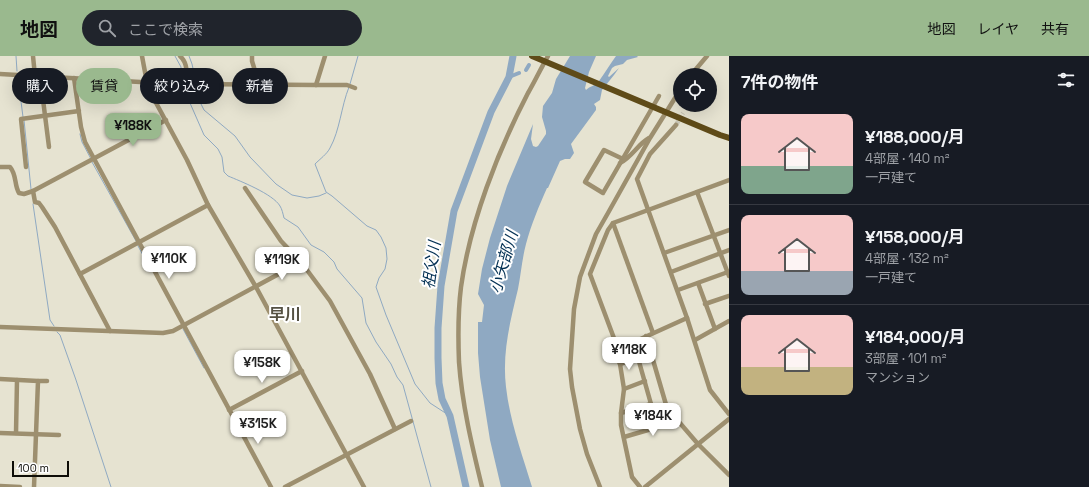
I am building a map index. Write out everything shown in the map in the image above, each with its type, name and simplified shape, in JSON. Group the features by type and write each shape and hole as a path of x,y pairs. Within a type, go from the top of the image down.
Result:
{"main road":[{"path":"532,56 548,60 664,112 729,138"}],"street":[{"path":"33,56 35,68"},
{"path":"142,56 144,68"},
{"path":"180,56 183,59 186,68"},
{"path":"252,56 254,68"},
{"path":"316,84 325,56"},
{"path":"697,68 707,56"},
{"path":"482,487 462,391 459,343 461,288 473,232 493,172 518,113 548,60"},
{"path":"0,74 12,75"},
{"path":"68,78 140,82"},
{"path":"74,78 81,127 92,160 271,487"},
{"path":"288,84 351,86"},
{"path":"622,161 604,150 585,182 603,193 622,161 659,96"},
{"path":"600,487 587,454 580,429 570,370 574,309 580,277 596,234 664,112 673,100"},
{"path":"43,104 49,147"},
{"path":"157,104 187,160 208,205 256,287 364,487"},
{"path":"26,167 20,119 79,111"},
{"path":"0,167 10,167 14,171 16,189 19,193 24,194 31,192 166,120"},
{"path":"676,125 650,154 636,179 678,290 710,390 729,414"},
{"path":"622,161 626,160 645,140 650,138"},
{"path":"618,349 590,274 608,230 613,223 729,180"},
{"path":"245,188 281,241 301,262 330,301 364,362 395,429"},
{"path":"31,192 35,202 39,203 42,207 110,331"},
{"path":"678,290 728,274 697,192"},
{"path":"80,274 208,205"},
{"path":"613,223 653,333"},
{"path":"664,253 729,230"},
{"path":"671,272 729,250"},
{"path":"0,327 163,333 173,331 301,262"},
{"path":"698,283 715,329"},
{"path":"705,304 729,296"},
{"path":"640,487 632,477 621,425 624,389 620,364 614,351 687,318"},
{"path":"695,340 729,321"},
{"path":"646,336 667,408 698,444 729,475"},
{"path":"632,342 658,422"},
{"path":"620,364 638,358"},
{"path":"229,410 302,371"},
{"path":"0,380 48,381"},
{"path":"16,433 17,380"},
{"path":"34,487 38,381"},
{"path":"624,389 645,381"},
{"path":"621,413 651,404"},
{"path":"624,436 648,430 671,413"},
{"path":"645,487 729,419"},
{"path":"285,487 411,421"},
{"path":"0,433 59,435"},
{"path":"0,486 20,487"}],"water":[{"name":"小矢部川","path":"570,56 596,56 589,72 585,88 586,90 599,81 616,56 638,57 627,60 623,64 612,68 608,76 609,77 619,68 602,90 600,100 594,104 596,110 571,144 574,153 570,159 560,161 530,230 512,313 506,350 505,374 513,425 532,487 501,487 490,440 480,377 478,322 482,322 484,305 478,294 482,269 490,238 507,186 533,124 531,139 533,146 538,146 546,134 542,117 543,106 552,93 556,79"}],"waterway":[{"path":"16,56 17,68"},
{"path":"175,56 181,68"},
{"path":"189,56 193,68"},
{"path":"350,84 358,56"},
{"name":"祖父川","path":"466,487 450,416 442,399 439,383 438,328 441,286 454,211 491,112 509,77 513,56"},
{"path":"526,70 529,65"},
{"path":"509,77 519,73"},
{"path":"349,87 330,148 315,164 326,192 367,226 376,230 381,237 386,248 387,259 385,269 379,278 376,287 386,315 415,384 430,403 450,416"},
{"path":"21,104 23,117"},
{"path":"190,104 204,135 218,149 222,157 224,172 228,176 264,193 276,201 281,207 284,218 298,227 311,245 324,252 334,262 337,269 362,298 366,323 403,385 431,487"},
{"path":"201,104 204,110 235,136 250,157 276,184 292,195 307,198 326,193"},
{"path":"24,120 31,189"},
{"path":"80,134 82,142 91,159"},
{"path":"92,162 136,241"},
{"path":"33,204 50,320 54,326"},
{"path":"137,244 146,261"},
{"path":"183,329 204,368"},
{"path":"57,332 60,335 76,380 111,487"}],"tunnel":[{"path":"676,125 683,113"}],"district":[{"name":"早川","path":"285,314"}]}
